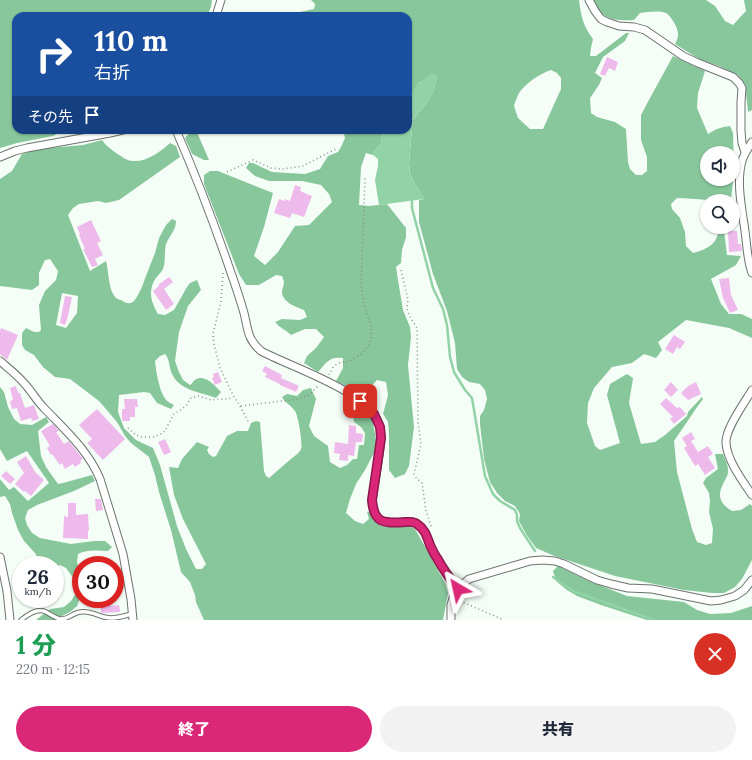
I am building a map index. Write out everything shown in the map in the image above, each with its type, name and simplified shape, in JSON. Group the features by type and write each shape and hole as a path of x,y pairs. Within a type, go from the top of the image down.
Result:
{"street":[{"path":"217,12 221,0"},
{"path":"589,0 594,11 601,19 619,26 634,27 645,30 683,56 733,77 740,83 742,88 742,143 746,152"},
{"path":"0,157 15,150 110,134"},
{"path":"178,134 205,201 230,269 251,339 256,347 261,351 324,380 349,394 374,414 380,427 381,438 372,500 375,514 380,520 385,522 414,522 419,525 447,575 458,589"},
{"path":"752,142 742,160 740,174 741,200 747,254 752,273"},
{"path":"0,361 22,381 43,407 73,438 84,451 97,472 123,554 131,599 132,617"},
{"path":"752,390 732,423 727,434 726,442 728,454 732,463 752,495"},
{"path":"0,557 7,591 10,620"},
{"path":"451,620 451,605 453,598 458,589 469,579 517,564 542,560 555,561 564,564 597,580 611,584 628,588 652,589 711,601 735,596 744,590 752,580"}],"lane":[{"path":"21,620 39,610 44,610 52,616 60,619 65,619 80,612 89,612 105,618 132,617"}],"path":[{"path":"227,172 253,160 271,168 283,169 303,166 336,149"},
{"path":"240,406 299,399 309,395 318,387 334,366 340,362 348,362 361,354 368,347 371,338 371,326 364,304 361,287 365,178"},
{"path":"401,270 408,300 407,308 409,315 417,328 418,423 421,444 414,474 422,483 426,511 433,534"},
{"path":"223,273 221,301 213,334 214,344 220,368 249,423"},
{"path":"128,428 136,435 141,437 154,438 163,433 173,414 186,406 191,398 198,396 211,400 234,397"},
{"path":"453,598 504,620"}],"shaded area":[{"path":"0,0 212,0 209,12 12,12 12,134 57,134 0,148"},
{"path":"311,0 579,0 583,21 593,39 590,56 596,56 626,33 629,33 625,41 603,57 595,73 602,78 590,98 591,113 597,117 615,122 626,129 628,162 630,169 636,175 642,175 647,171 647,157 641,140 641,115 673,56 705,71 698,93 697,108 708,134 719,128 730,126 733,133 733,146 700,146 700,186 732,186 732,194 700,194 700,200 677,198 671,204 672,209 680,218 685,232 686,246 693,253 703,250 711,245 717,238 718,234 724,234 727,255 741,256 736,265 711,279 721,304 729,314 741,314 752,319 752,338 729,328 686,320 658,342 662,350 656,358 644,354 632,363 612,367 594,388 588,403 587,423 595,446 600,450 620,443 607,395 610,384 627,374 633,378 629,403 641,444 655,442 665,435 687,416 688,412 702,397 703,399 674,441 677,472 692,529 697,542 706,545 712,543 713,529 709,512 709,493 703,483 706,478 718,469 715,454 723,454 728,467 728,474 720,491 720,498 724,505 732,511 741,510 750,504 752,506 752,560 742,579 735,587 724,593 684,590 615,576 552,555 536,548 519,521 520,514 515,506 505,501 497,493 490,482 484,459 480,424 480,416 484,410 487,399 485,390 480,384 469,382 462,377 457,369 455,343 447,311 433,274 419,222 419,200 424,199 410,174 409,163 413,120 434,90 437,76 420,82 412,92 412,12 300,12 314,9 315,4","holes":["551,70 557,73 561,78 561,89 543,129 530,129 518,118 514,106 519,93 533,79"]},
{"path":"594,0 706,0 715,6 725,21 733,25 746,11 744,0 752,0 752,110 748,112 745,84 738,75 699,59 675,44 678,32 676,26 666,13 657,11 646,12 640,13 634,20 615,19 610,18 600,12"},
{"path":"434,73 437,76 434,90 413,120 412,131 412,91 427,77"},
{"path":"188,134 198,134 209,160 204,160 192,154 185,138"},
{"path":"344,134 384,134 381,137 381,144 374,151 373,155 366,153 361,167 359,205 369,206 387,204 406,228 406,237 402,250 401,263 396,267 403,310 410,327 411,337 408,365 414,427 409,466 405,474 395,478 389,470 388,422 383,414 388,395 386,382 377,380 368,390 372,395 370,403 348,387 336,381 343,368 343,358 331,359 318,372 304,363 307,356 316,348 324,337 316,329 305,329 291,335 275,322 282,319 300,320 307,317 304,310 290,304 284,299 282,292 284,282 282,276 276,275 259,285 246,285 239,274 204,184 204,175 210,171 218,171 273,193 264,227 254,256 265,265 278,252 295,226 309,225 332,202 329,194 321,185 302,181 269,181 255,176 246,168 249,163 253,163 272,172 305,174 320,169 328,156 338,152 345,138"},
{"path":"384,134 412,134 409,163 410,174 424,199 379,205 375,180 378,159 373,155 374,151 381,144 381,137"},
{"path":"102,140 124,158 131,161 138,161 153,156 170,143 176,146 180,157 119,200 106,203 98,201 79,204 73,208 68,215 90,271 106,261 111,289 115,297 118,299 130,303 135,299 143,286 159,238 166,225 172,219 176,221 176,225 166,244 164,266 154,281 151,290 154,306 158,314 165,315 174,310 190,283 197,280 201,290 188,306 179,332 175,361 183,380 190,385 195,380 202,378 210,381 221,392 216,398 191,390 180,384 172,374 168,358 165,354 160,356 155,361 162,394 166,400 174,405 171,409 157,403 150,393 144,392 119,395 118,412 124,428 136,440 153,448 160,465 177,526 196,569 202,569 206,564 183,519 174,495 169,467 178,468 182,459 197,442 209,447 207,450 209,454 213,457 216,456 227,436 237,431 248,431 251,423 256,421 260,422 264,471 266,476 269,478 301,449 301,436 296,414 282,397 287,394 297,396 303,390 311,388 316,399 309,426 314,436 328,446 330,462 340,468 347,465 353,459 357,459 359,445 364,445 365,433 361,427 354,422 353,415 358,410 365,412 372,419 377,447 356,484 346,513 355,521 363,524 369,519 367,512 370,511 374,520 379,525 387,527 408,526 415,529 445,583 448,593 443,620 204,620 196,602 190,582 181,572 171,530 149,457 131,443 117,422 99,401 70,379 55,377 43,367 34,355 25,350 22,345 22,333 26,328 34,332 39,332 41,330 39,305 45,291 56,280 58,271 50,259 45,260 39,273 39,285 32,290 0,286 0,179 12,171 22,154 38,149 83,145","holes":["62,293 78,296 77,313 66,328 56,325"]},
{"path":"0,387 4,392 8,407 14,419 20,424 32,425 46,417 49,422 38,431 41,456 46,467 58,484 92,475 95,481 28,510 25,518 32,533 40,538 71,544 105,541 112,547 108,551 89,551 82,552 78,554 78,556 72,556 72,576 64,567 64,556 37,556 24,541 18,530 10,504 5,496 0,497 0,479 9,490 14,487 28,501 49,483 27,451 7,461 0,449"},
{"path":"558,566 587,580 627,596 684,602 697,610 710,614 731,613 752,606 752,620 647,620 577,596 567,590 556,581 553,571"},
{"path":"72,599 72,608 75,608 70,612 54,620 36,620 50,609 64,608"}],"building":[{"path":"607,57 618,62 615,71 609,68 605,76 600,74"},
{"path":"295,185 301,187 300,191 312,196 304,217 292,213 290,218 274,213 279,199 290,201"},
{"path":"91,220 101,241 97,243 103,255 95,259 98,265 92,267 83,249 85,249 77,227"},
{"path":"728,234 737,234 738,244 741,244 742,251 729,252"},
{"path":"169,277 173,282 164,289 174,304 166,310 153,291 159,286 158,285"},
{"path":"729,278 731,295 738,310 730,313 723,298 719,279"},
{"path":"65,296 72,297 65,325 60,323"},
{"path":"1,328 18,335 7,360 0,354"},
{"path":"674,335 685,342 680,349 677,347 673,354 665,349"},
{"path":"265,366 282,375 281,378 299,386 296,392 265,377 267,374 262,371"},
{"path":"218,372 222,382 215,385 212,378 214,377 213,374"},
{"path":"671,382 678,390 671,397 664,390"},
{"path":"696,382 701,394 688,400 681,393 688,386"},
{"path":"16,386 25,408 34,405 39,419 32,421 31,418 21,421 17,408 12,409 10,401 13,400 10,388"},
{"path":"666,398 677,408 680,407 686,414 674,424 670,419 673,417 660,404"},
{"path":"124,399 137,399 138,407 135,407 135,417 130,417 130,421 122,421 122,409 125,409"},
{"path":"97,409 125,439 103,460 87,443 92,439 79,425"},
{"path":"53,424 59,431 56,432 64,444 69,441 83,459 80,461 81,463 75,467 73,464 65,469 62,463 60,465 47,448 50,446 41,431"},
{"path":"349,425 356,426 356,433 363,434 362,442 356,442 354,456 348,455 348,461 339,460 340,454 334,453 335,442 348,444"},
{"path":"691,432 695,439 691,441 698,452 708,446 713,454 708,457 715,468 705,475 698,464 695,466 684,448 687,446 682,438"},
{"path":"165,439 171,452 164,455 158,442"},
{"path":"26,456 35,472 44,480 31,496 15,484 24,473 17,462"},
{"path":"6,471 15,479 10,484 1,476"},
{"path":"95,499 101,499 103,510 96,511"},
{"path":"68,503 76,503 76,515 88,514 88,539 63,538 64,516 68,517"},
{"path":"101,608 119,608 120,612 101,613"}],"waterway":[{"path":"412,201 412,208 433,288 443,309 447,325 450,357 454,372 465,390 472,398 485,476 493,494 500,501 515,510 520,528 535,551"},
{"path":"553,577 573,591 654,620"}],"route":[{"path":"360,401 374,414 380,427 381,438 372,500 375,514 380,520 385,522 414,522 419,525 423,529 430,546 447,575 458,589"}]}
